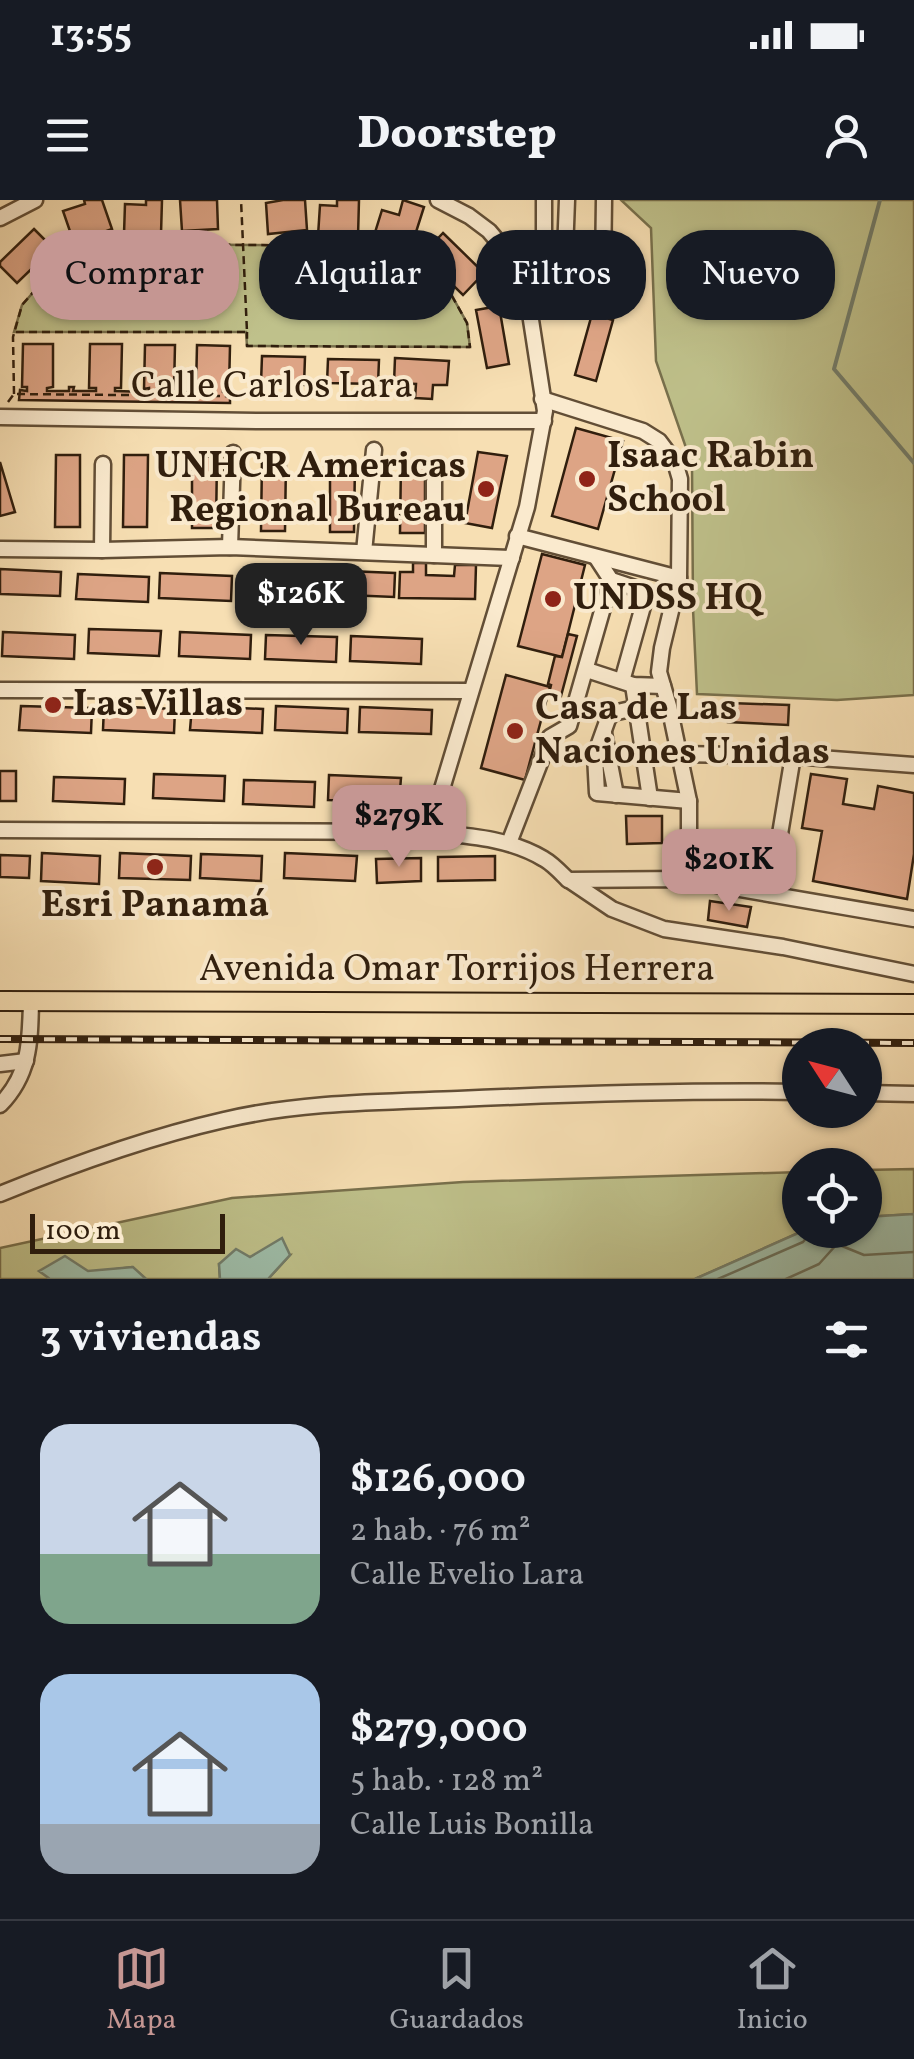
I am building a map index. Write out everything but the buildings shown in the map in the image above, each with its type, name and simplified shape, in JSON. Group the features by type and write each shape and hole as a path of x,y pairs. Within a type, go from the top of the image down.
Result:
{"main road":[{"name":"Avenida Omar Torrijos Herrera","path":"0,1001 914,1004"}],"street":[{"path":"0,218 35,200"},
{"path":"438,200 488,230"},
{"path":"544,200 544,230"},
{"path":"566,230 567,200"},
{"path":"604,200 604,230"},
{"path":"430,832 527,507 544,421 531,320"},
{"path":"542,399 644,431 668,452 680,479 679,578 659,672 688,801 689,856 682,880"},
{"name":"Calle Carlos Lara","path":"4,410 258,421 544,421"},
{"path":"364,552 374,450"},
{"path":"230,547 232,454"},
{"path":"102,550 104,464"},
{"path":"434,481 434,555"},
{"path":"517,536 679,578"},
{"path":"0,548 230,547 512,558"},
{"path":"596,557 611,580 647,592 627,683 650,798"},
{"path":"509,843 550,737 569,726 611,580"},
{"path":"587,670 627,683 663,686"},
{"path":"0,690 471,691"},
{"path":"634,708 613,713 604,733 616,795 688,801"},
{"path":"678,754 914,764"},
{"path":"770,894 793,756"},
{"path":"0,830 430,832 496,840 546,860 612,909 664,929 914,974"},
{"path":"568,880 682,880 914,919"},
{"path":"0,1105 20,1080 26,1061 31,1002"},
{"path":"0,1064 26,1061"},
{"path":"0,1194 63,1168 138,1145 224,1120 280,1110 339,1103 519,1096 782,1092"},
{"path":"882,1093 914,1094"}],"path":[{"path":"4,410 14,394 14,332 22,305 45,278 79,253 122,244 242,245 376,246 410,256 434,274 452,296 467,324 470,347 247,346 242,245 241,200"},
{"path":"14,332 246,332"},
{"path":"14,394 232,398 260,392"}],"green space":[{"path":"621,200 914,200 914,695 837,700 697,694 692,465 656,361 651,228"},
{"path":"239,245 259,245 259,320 456,320 456,303 467,323 470,347 247,346 246,332 14,332 22,305 30,296 30,320 239,320"},
{"path":"914,1169 914,1214 882,1216 882,1170"},
{"path":"782,1173 782,1240 695,1279 268,1279 290,1255 250,1257 219,1264 220,1279 146,1279 132,1267 47,1278 50,1279 0,1279 0,1248 232,1198 463,1182"}],"water":[{"path":"914,1214 914,1279 695,1279 782,1240 782,1248 882,1248 882,1216"},
{"path":"282,1238 290,1255 268,1279 220,1279 219,1264 236,1249 250,1257"},
{"path":"65,1256 88,1271 133,1267 146,1279 50,1279 39,1271"}],"waterway":[{"path":"880,200 834,369 914,463"}],"railway":[{"path":"0,1039 914,1043"}],"place":[{"name":"Isaac Rabin School","path":"587,479"},
{"name":"UNHCR Americas Regional Bureau","path":"486,489"},
{"name":"UNDSS HQ","path":"553,599"},
{"name":"Las Villas","path":"53,705"},
{"name":"Casa de Las Naciones Unidas","path":"515,731"},
{"name":"Esri Panamá","path":"155,867"}]}
